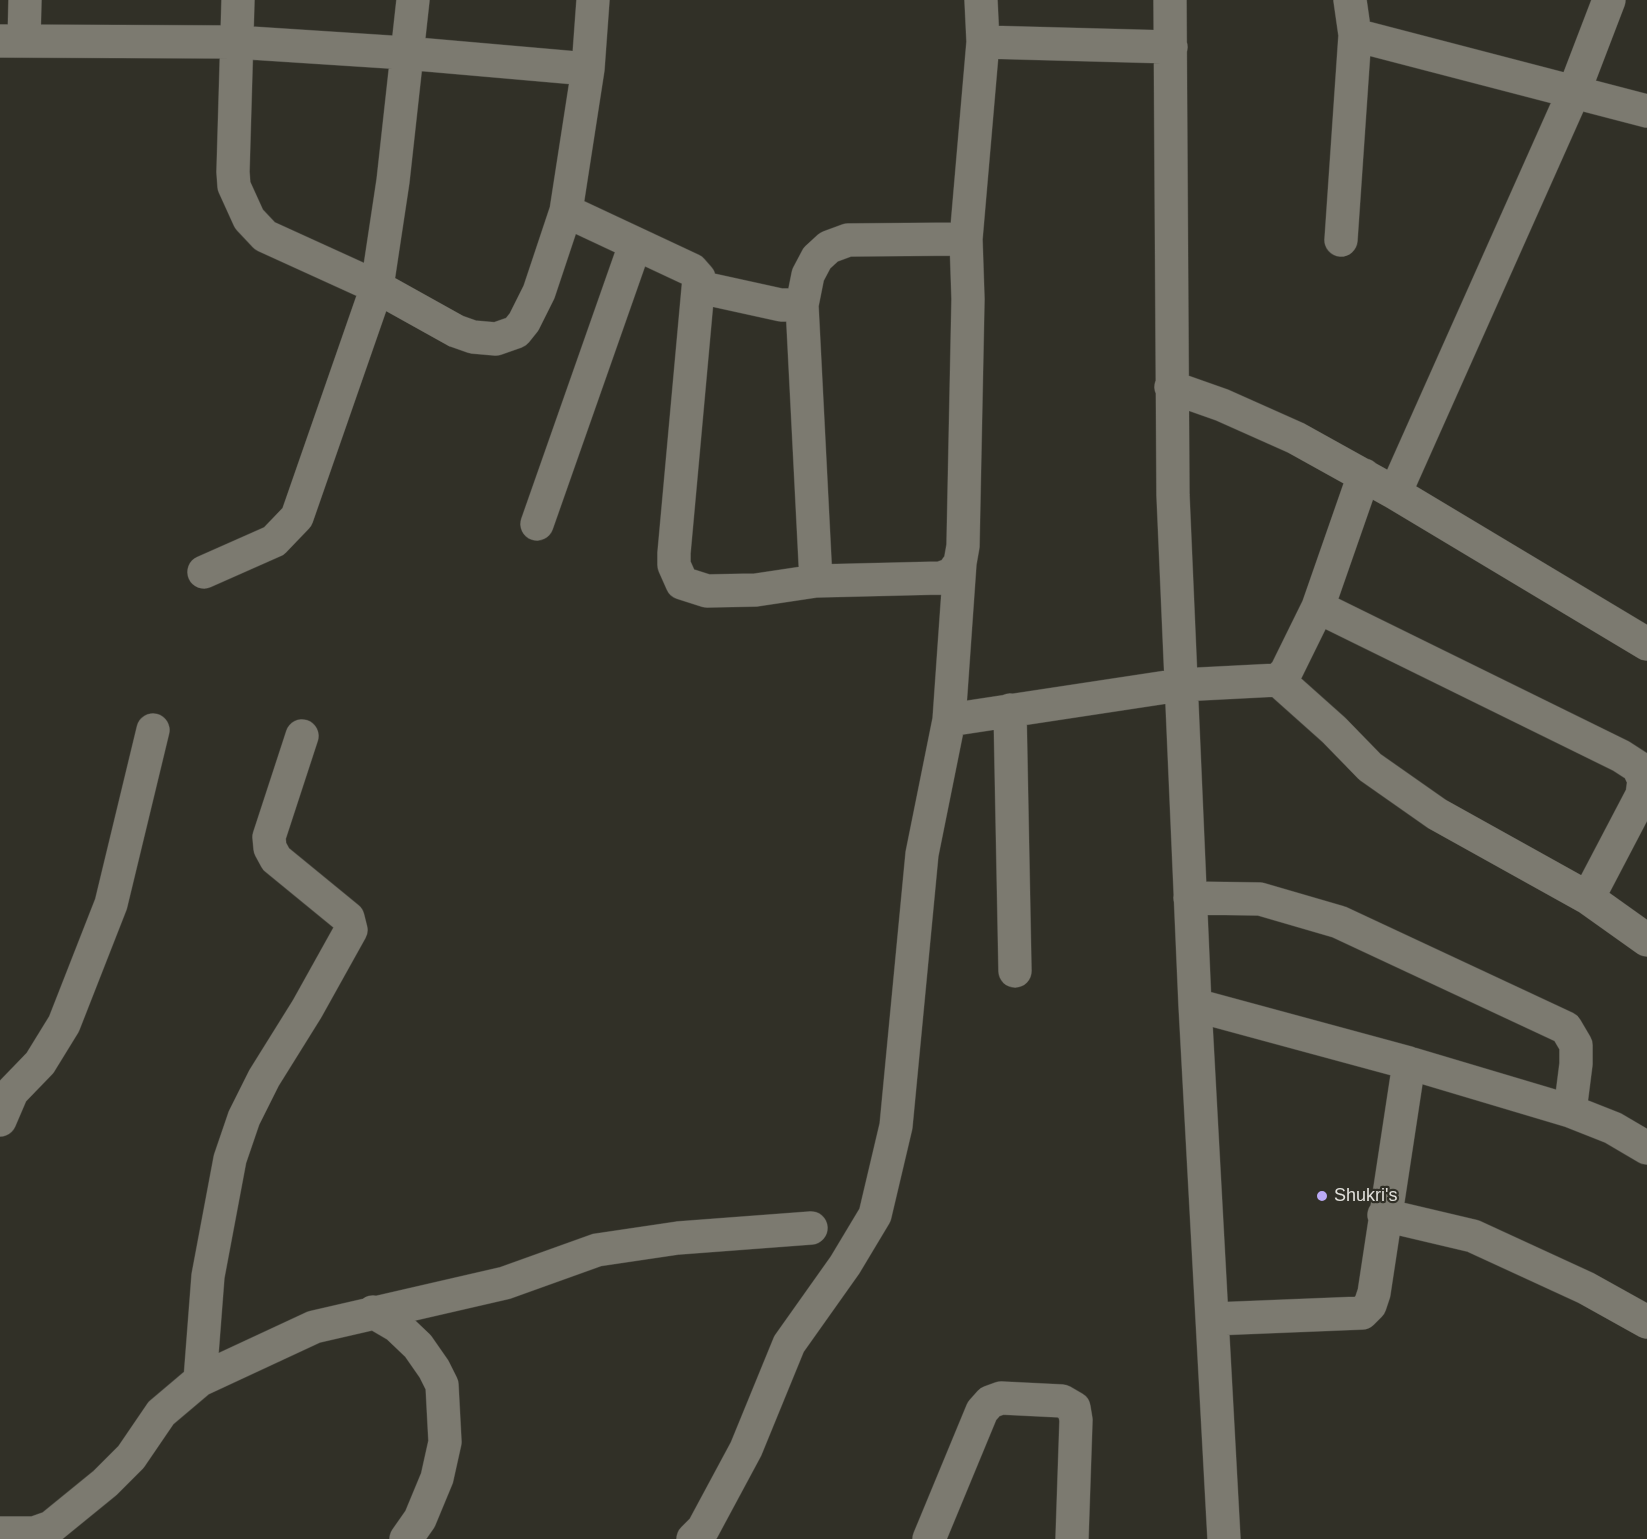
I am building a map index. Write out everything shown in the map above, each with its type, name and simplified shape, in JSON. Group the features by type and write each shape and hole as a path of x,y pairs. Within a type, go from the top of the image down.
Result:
{"street":[{"path":"25,0 12,40 94,43 235,42 405,52 588,69"},
{"path":"238,0 235,42 234,186 249,219 265,236 377,287 456,331 473,337 496,339 516,332 524,322 539,292 566,210 588,69 593,0"},
{"path":"204,572 274,541 297,517 377,287 393,181 405,52 413,0"},
{"path":"693,1539 703,1529 746,1449 789,1344 845,1265 875,1215 896,1126 922,854 949,720 963,546 968,299 966,239 983,42 981,0"},
{"path":"1170,0 1171,387 1180,685 1224,1539"},
{"path":"1341,240 1355,35 1350,0"},
{"path":"1395,493 1573,94 1609,0"},
{"path":"1355,35 1573,94 1647,111"},
{"path":"983,42 1171,46"},
{"path":"566,210 635,245 692,270 699,278 674,553 682,583 707,591 756,590 816,581 941,578 952,574 960,563"},
{"path":"816,581 802,306 808,275 817,258 829,247 848,240 966,239"},
{"path":"537,524 635,245"},
{"path":"699,287 781,304 802,306"},
{"path":"1171,387 1222,405 1296,438 1395,493 1647,644"},
{"path":"949,720 1180,685 1278,680 1286,672 1318,607 1364,475"},
{"path":"1318,607 1621,756 1638,767 1644,780 1642,795 1588,898"},
{"path":"1278,680 1379,773 1437,814 1588,898 1647,939"},
{"path":"1010,710 1015,971"},
{"path":"0,1120 12,1092 40,1063 64,1024 111,904 153,730"},
{"path":"200,1380 208,1276 230,1159 244,1118 264,1078 307,1009 351,930 348,918 276,859 270,848 269,837 302,736"},
{"path":"1190,898 1260,899 1339,922 1566,1028 1576,1045 1570,1110"},
{"path":"1195,1005 1409,1063 1570,1110 1613,1128 1647,1148"},
{"path":"1213,1319 1362,1313 1370,1305 1374,1293 1384,1215 1409,1063"},
{"path":"1384,1215 1473,1236 1586,1288 1647,1322"},
{"path":"0,1533 34,1533 51,1527 105,1483 130,1457 161,1413 200,1380 314,1327 505,1283 597,1250 678,1238 811,1228"},
{"path":"373,1312 397,1326 418,1346 442,1385 445,1442 437,1478 420,1519 406,1539"},
{"path":"929,1539 982,1411 990,1402 1001,1398 1062,1401 1074,1408 1076,1420 1072,1539"}],"place":[{"name":"Shukri's","path":"1322,1196"}]}
